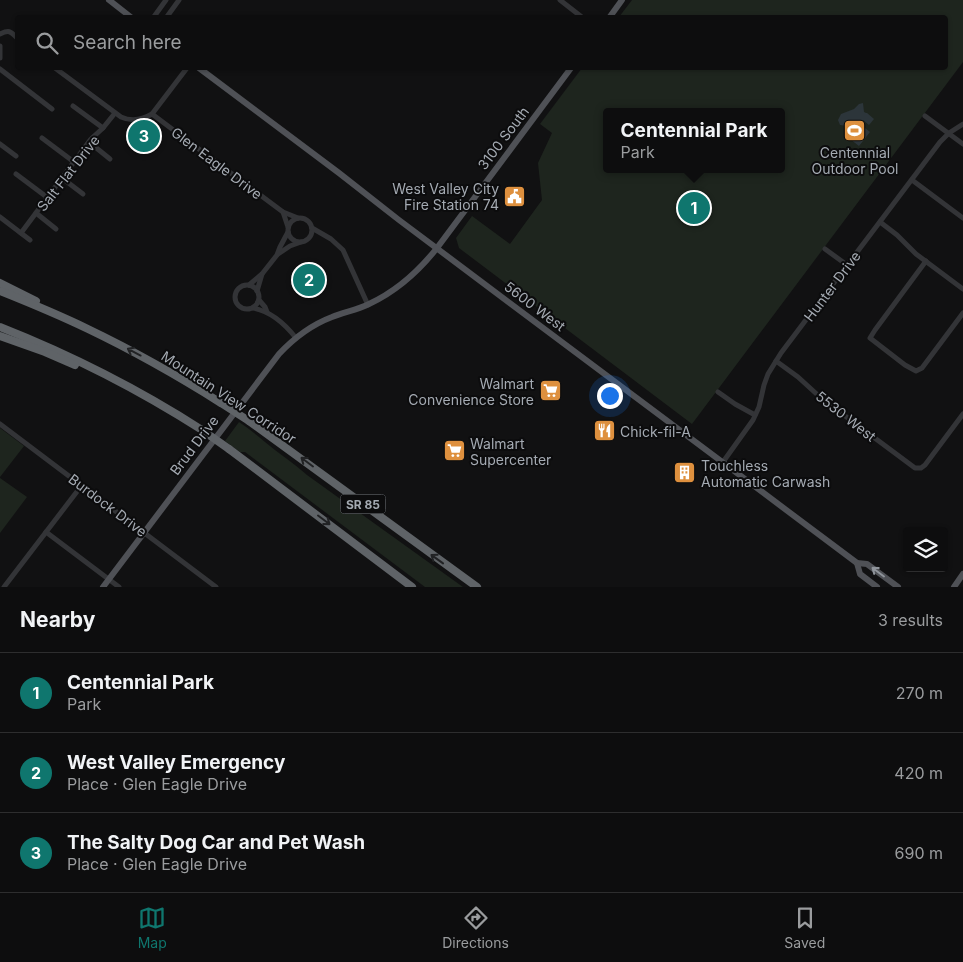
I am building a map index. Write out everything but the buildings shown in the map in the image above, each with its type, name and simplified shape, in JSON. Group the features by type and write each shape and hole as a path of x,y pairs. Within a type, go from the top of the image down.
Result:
{"highway":[{"path":"0,283 62,317"},
{"name":"Mountain View Corridor","path":"0,291 62,317 142,356 221,403 249,421 477,587"},
{"name":"SR 85","path":"0,327 87,365 133,389 202,430 412,587"},
{"path":"0,336 78,366 178,415"}],"main road":[{"path":"108,0 128,15"},
{"path":"611,15 619,1"},
{"name":"5600 West","path":"201,70 857,563 867,564 898,587"},
{"name":"3100 South","path":"437,248 570,70"},
{"name":"Brud Drive","path":"103,587 283,350 296,338 322,321 368,305 390,293 410,278 437,248"},
{"name":"5600 West","path":"857,563 860,574 877,587"},
{"path":"954,587 963,574"}],"street":[{"path":"155,15 166,0"},
{"path":"168,15 179,0"},
{"path":"560,0 579,15"},
{"path":"0,34 9,32 15,37"},
{"path":"0,46 0,58"},
{"path":"0,70 52,109"},
{"path":"58,70 115,113 124,119 130,120 141,120 152,114 185,70"},
{"path":"73,106 103,128"},
{"name":"Salt Flat Drive","path":"21,233 89,142 115,113"},
{"name":"Glen Eagle Drive","path":"152,114 283,212 298,218"},
{"path":"925,116 963,144"},
{"name":"Hunter Drive","path":"723,462 756,415 766,380 776,361 940,142 949,133 963,124"},
{"path":"42,138 74,162"},
{"path":"89,142 110,159"},
{"path":"0,144 16,156"},
{"path":"16,174 48,198"},
{"path":"62,178 84,194"},
{"path":"912,180 963,218"},
{"path":"283,212 293,240 302,242"},
{"path":"36,213 56,228"},
{"path":"0,217 30,240"},
{"path":"277,255 292,221 298,218 308,220 312,228 324,235 344,252 368,305"},
{"path":"880,222 912,250 963,289"},
{"path":"311,236 312,228"},
{"path":"249,285 262,274 277,255 290,246 302,242 311,236 324,235"},
{"path":"825,249 848,265"},
{"path":"926,261 870,338 914,371 918,371 963,312"},
{"path":"257,291 262,274"},
{"path":"267,312 259,300 259,295 254,287 242,285 237,289 235,300 238,306 267,312 285,326 296,338"},
{"path":"253,308 259,300"},
{"name":"5530 West","path":"776,361 843,415 911,466 918,469 924,465 963,414"},
{"path":"718,392 756,415"},
{"name":"Burdock Drive","path":"0,424 216,587"},
{"path":"4,587 82,485"},
{"path":"46,532 119,587"}],"shaded area":[{"path":"632,0 963,0 963,62 692,424 459,248 456,238 472,216 510,244 542,200 538,163 552,133 540,124 580,70 948,70 948,15 621,15"},
{"path":"863,103 864,112 874,119 869,125 863,120 860,124 870,132 859,146 850,139 857,129 840,125 838,120 841,114"},
{"path":"239,422 307,475 463,587 425,587 245,452 240,452 225,441"},
{"path":"0,428 24,446 0,477"},
{"path":"0,478 27,497 0,533"}],"place":[{"name":"Centennial Outdoor Pool","path":"855,130"},
{"name":"The Salty Dog Car and Pet Wash","path":"144,136"},
{"name":"West Valley City Fire Station 74","path":"515,196"},
{"name":"Centennial Park","path":"694,208"},
{"name":"West Valley Emergency","path":"309,280"},
{"name":"Walmart Convenience Store","path":"550,391"},
{"name":"Chick-fil-A","path":"604,431"},
{"name":"Walmart Supercenter","path":"454,451"},
{"name":"Touchless Automatic Carwash","path":"685,473"}]}
